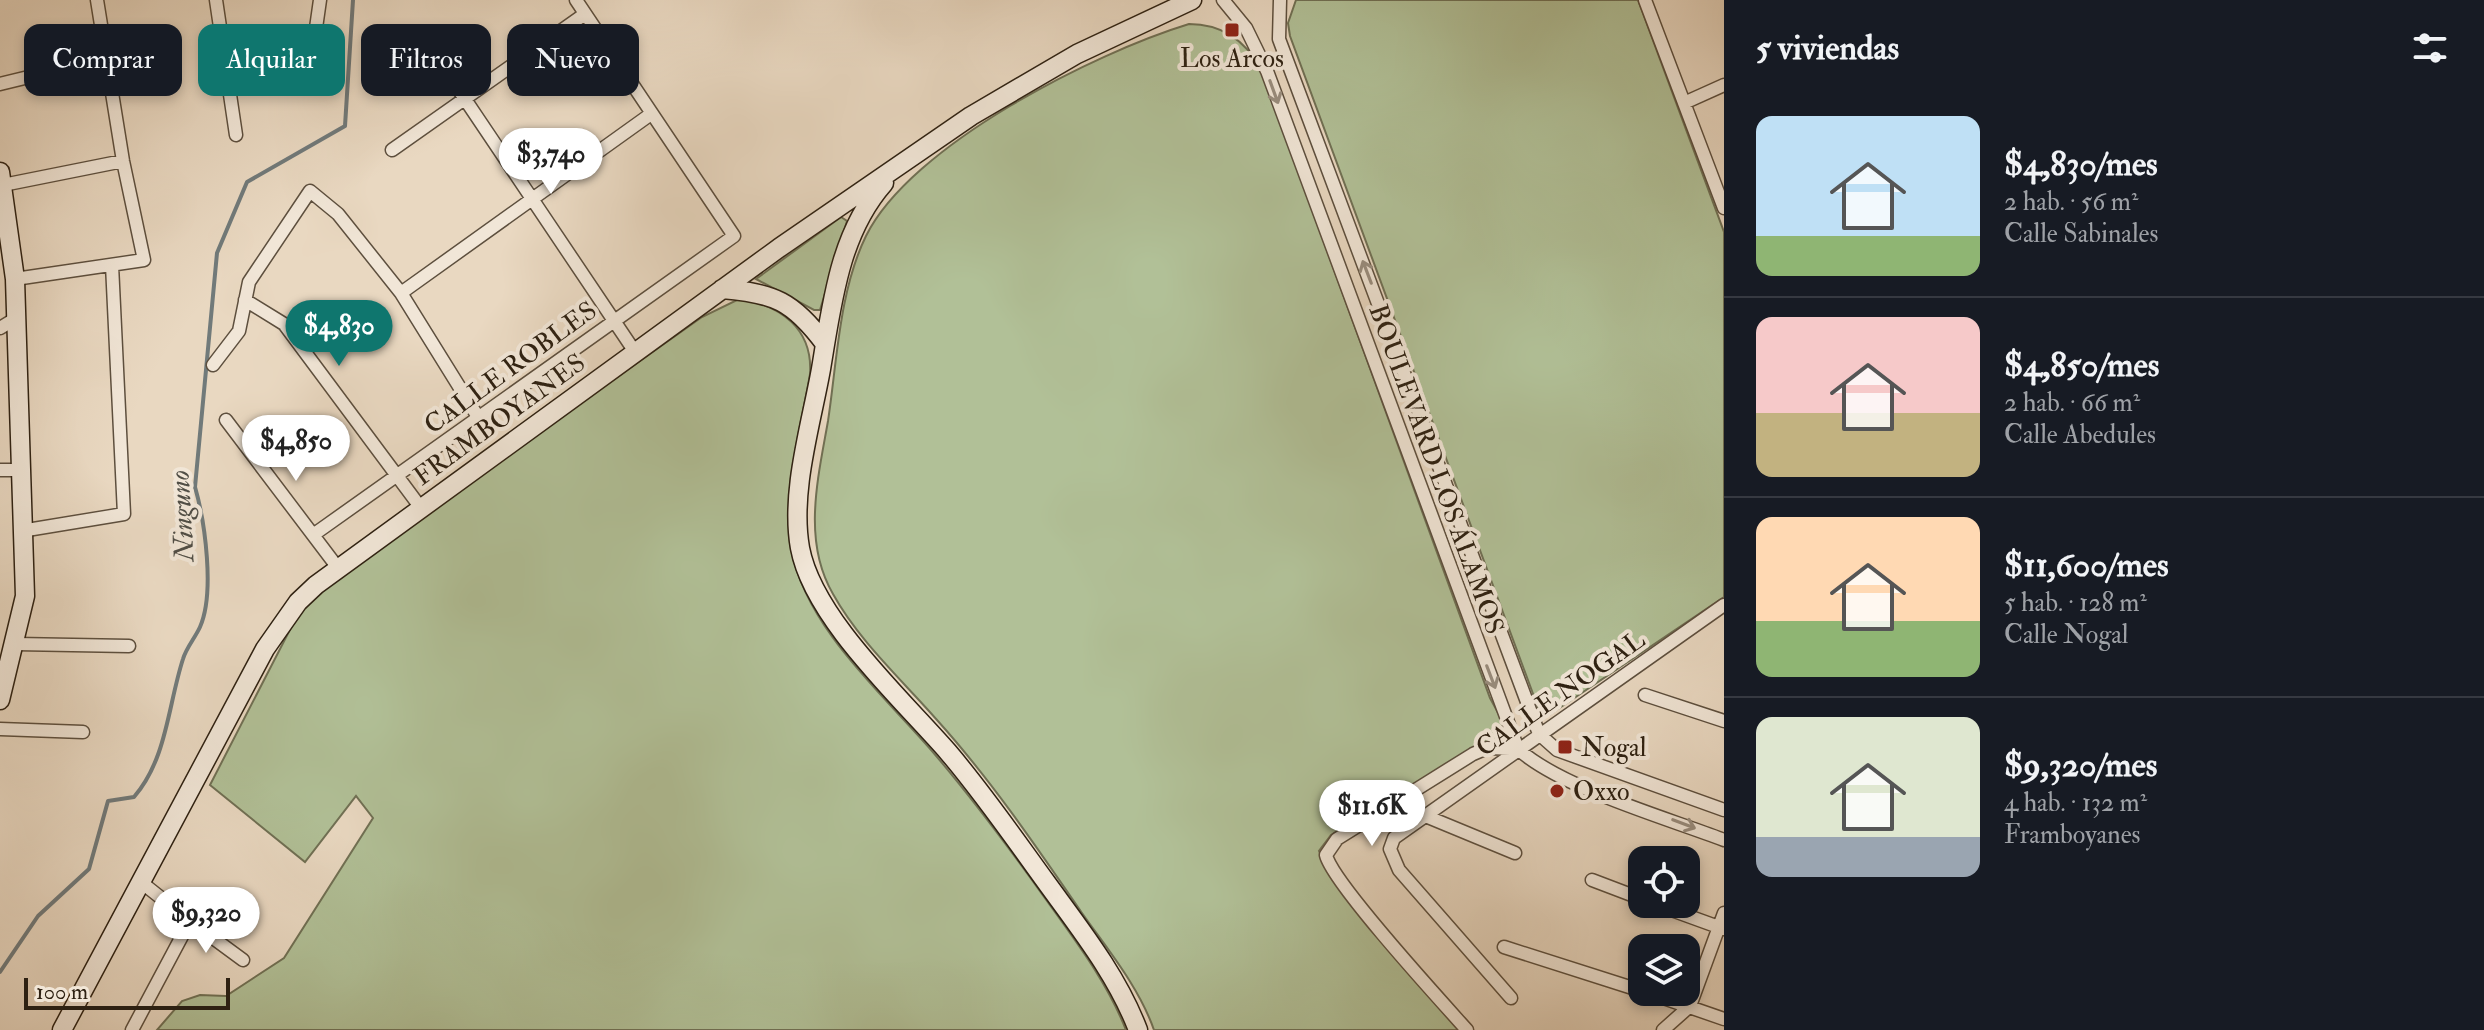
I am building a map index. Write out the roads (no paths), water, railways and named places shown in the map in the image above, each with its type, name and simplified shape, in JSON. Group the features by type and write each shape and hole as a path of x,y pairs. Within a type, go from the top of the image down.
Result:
{"street":[{"path":"97,0 101,24"},
{"path":"216,0 236,135"},
{"path":"317,24 320,0"},
{"path":"401,293 651,114 576,0"},
{"name":"FRAMBOYANES","path":"62,1030 275,632 298,602 338,568 635,352 898,166 1029,80 1192,0"},
{"name":"BOULEVARD LOS ÁLAMOS","path":"1223,0 1246,28 1267,71 1518,749"},
{"name":"BOULEVARD LOS ÁLAMOS","path":"1280,0 1279,39 1539,734"},
{"path":"1661,0 1646,3 1723,202"},
{"path":"392,150 463,97 585,14"},
{"path":"0,84 24,78"},
{"path":"1684,103 1724,85"},
{"path":"15,279 144,260 113,96"},
{"path":"463,97 635,352"},
{"name":"CALLE ROBLES","path":"313,535 734,236 651,114"},
{"path":"0,700 4,672 16,644 25,596 21,470 8,324 15,279 1,178 123,161"},
{"path":"898,166 875,193 855,225 840,270 825,344 799,512 800,545 814,590 831,618 980,791 1104,964 1138,1030"},
{"path":"213,365 239,331 249,282 306,193 315,193 338,214 401,293 478,417"},
{"path":"0,232 13,248"},
{"path":"21,531 124,514 112,265"},
{"path":"722,289 762,293 791,306 825,344"},
{"path":"245,300 284,324 421,508"},
{"path":"226,420 338,568"},
{"path":"0,470 21,470"},
{"path":"1424,500 1448,489"},
{"name":"CALLE NOGAL","path":"1511,998 1395,863 1390,849 1394,838 1724,605"},
{"path":"16,644 129,646"},
{"path":"1645,695 1724,721"},
{"path":"0,729 83,732"},
{"path":"1539,734 1557,750 1724,810"},
{"path":"1467,1030 1329,866 1326,855 1337,839 1487,748 1518,749 1534,763 1566,779 1724,840"},
{"path":"1423,815 1515,853"},
{"path":"1592,880 1628,894"},
{"path":"141,882 243,960"},
{"path":"1700,982 1722,928 1724,913"},
{"path":"1694,918 1722,928"},
{"path":"132,1030 190,921"},
{"path":"1504,947 1628,986"},
{"path":"1663,1030 1690,1006 1724,1019"}],"waterway":[{"name":"Ninguno","path":"0,972 38,916 89,869 108,801 134,797 145,782 160,749 183,659 200,627 207,596 205,538 195,487 217,253 247,182 345,126 353,0"}],"place":[{"name":"Los Arcos","path":"1232,30"},
{"name":"Nogal","path":"1565,747"},
{"name":"Oxxo","path":"1557,791"}]}
